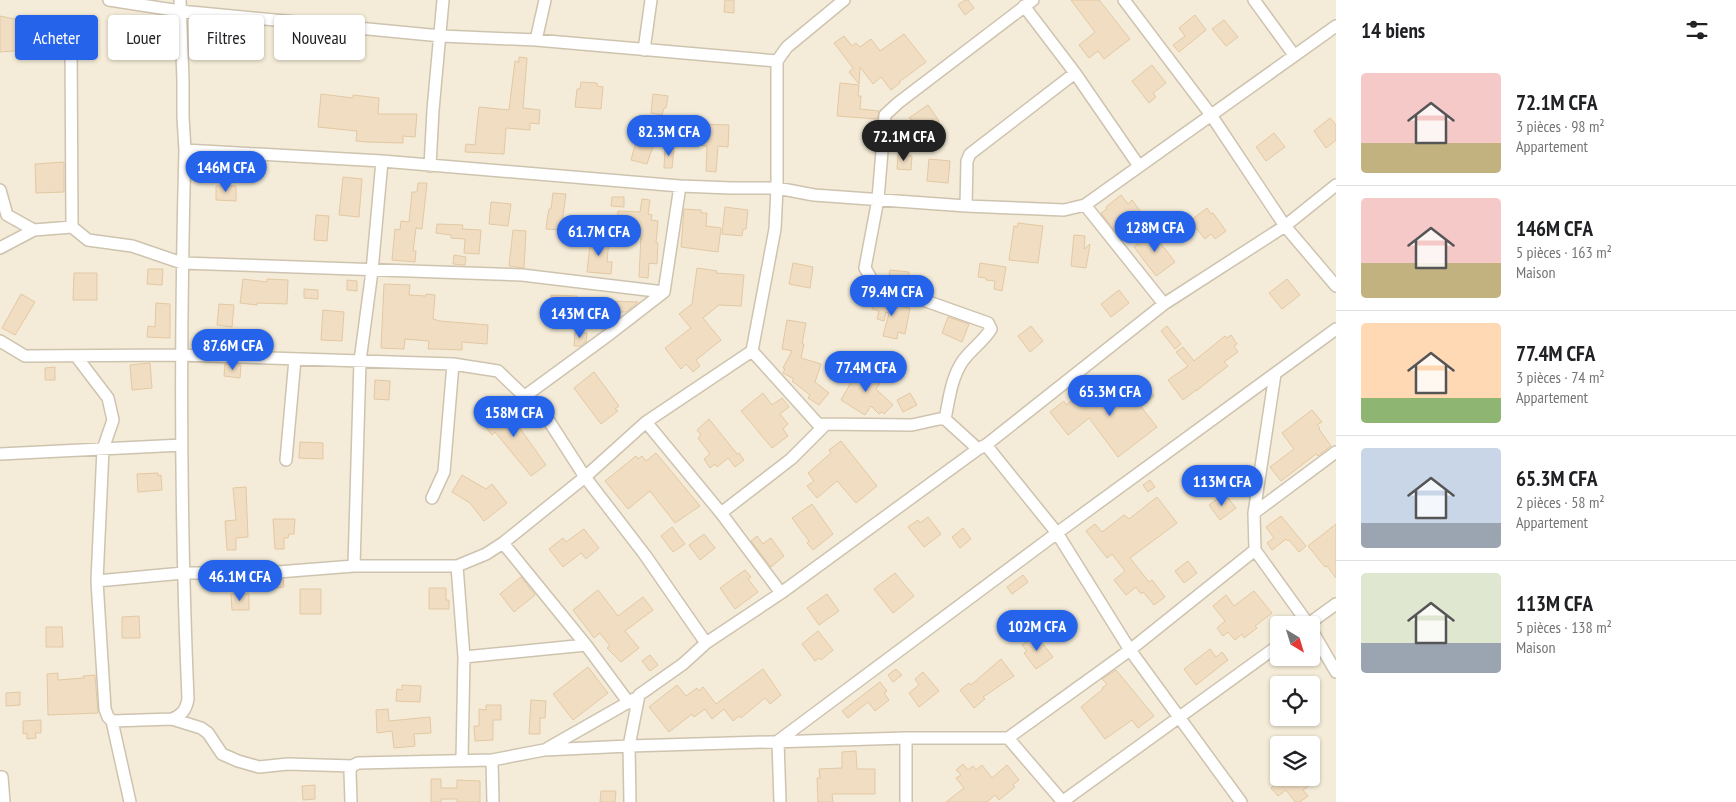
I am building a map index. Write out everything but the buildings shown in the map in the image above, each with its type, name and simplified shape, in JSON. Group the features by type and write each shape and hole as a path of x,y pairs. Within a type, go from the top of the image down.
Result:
{"street":[{"path":"109,0 180,6 441,36 536,40 777,61"},
{"path":"430,166 443,0"},
{"path":"536,40 545,0"},
{"path":"644,50 651,0"},
{"path":"98,581 183,573 266,573 354,566 457,566 486,554 503,543 585,478 646,422 752,351 774,229 777,188 777,61 787,47 844,0"},
{"path":"1124,0 1212,115 1285,226 1336,286"},
{"path":"1254,0 1294,56"},
{"path":"945,419 952,385 962,361 985,339 991,329 988,323 909,295 890,291 873,282 865,268 878,199 886,115 898,103 1029,3 1139,166"},
{"path":"112,721 172,719 180,716 186,708 188,699 183,573 180,355 185,150 180,6"},
{"path":"185,150 382,161 680,186 777,188 814,195 966,206 1064,210 1086,205 1336,26"},
{"path":"71,60 72,227"},
{"path":"966,206 967,161 970,154 1075,73"},
{"path":"354,566 360,361 372,271 382,161"},
{"path":"544,750 629,703 683,664 706,643 781,593 982,447 1164,304 1285,226 1336,184"},
{"path":"525,396 612,333 664,292 680,186"},
{"path":"0,190 7,214 34,230"},
{"path":"1086,205 1164,304"},
{"path":"0,248 34,230 72,227 88,240 132,246 182,263 522,275 664,292"},
{"path":"778,741 1057,533 1336,329"},
{"path":"0,341 25,356 180,355 453,364 498,371 547,418 585,478 644,555 706,643"},
{"path":"752,351 818,424 912,425 945,419 982,447 1057,533 1130,650 1241,802"},
{"path":"76,356 108,398 113,420 104,449 98,581 105,709 112,721 130,802"},
{"path":"286,460 296,359"},
{"path":"432,498 444,472 453,364"},
{"path":"1275,374 1254,513 1255,550 1302,616"},
{"path":"646,422 721,513 781,593"},
{"path":"721,513 790,460 825,425"},
{"path":"0,454 182,445"},
{"path":"1254,513 1336,452"},
{"path":"503,543 586,645 629,703"},
{"path":"172,719 208,732 222,754 259,767 288,764 352,766 358,763 462,759 492,760 544,750 630,746 906,738 1008,738 1130,650 1255,550"},
{"path":"457,566 464,657 462,759"},
{"path":"1320,617 1336,604"},
{"path":"464,657 586,645"},
{"path":"1320,645 1336,672"},
{"path":"1008,738 1062,802 1270,652"},
{"path":"630,802 630,746 639,695"},
{"path":"906,738 906,802"},
{"path":"778,741 780,802"},
{"path":"492,760 493,802"},
{"path":"351,802 350,771 352,766"},
{"path":"0,777 2,777 4,802"}],"shaded area":[{"path":"0,0 1336,0 1336,802 0,802"}]}
